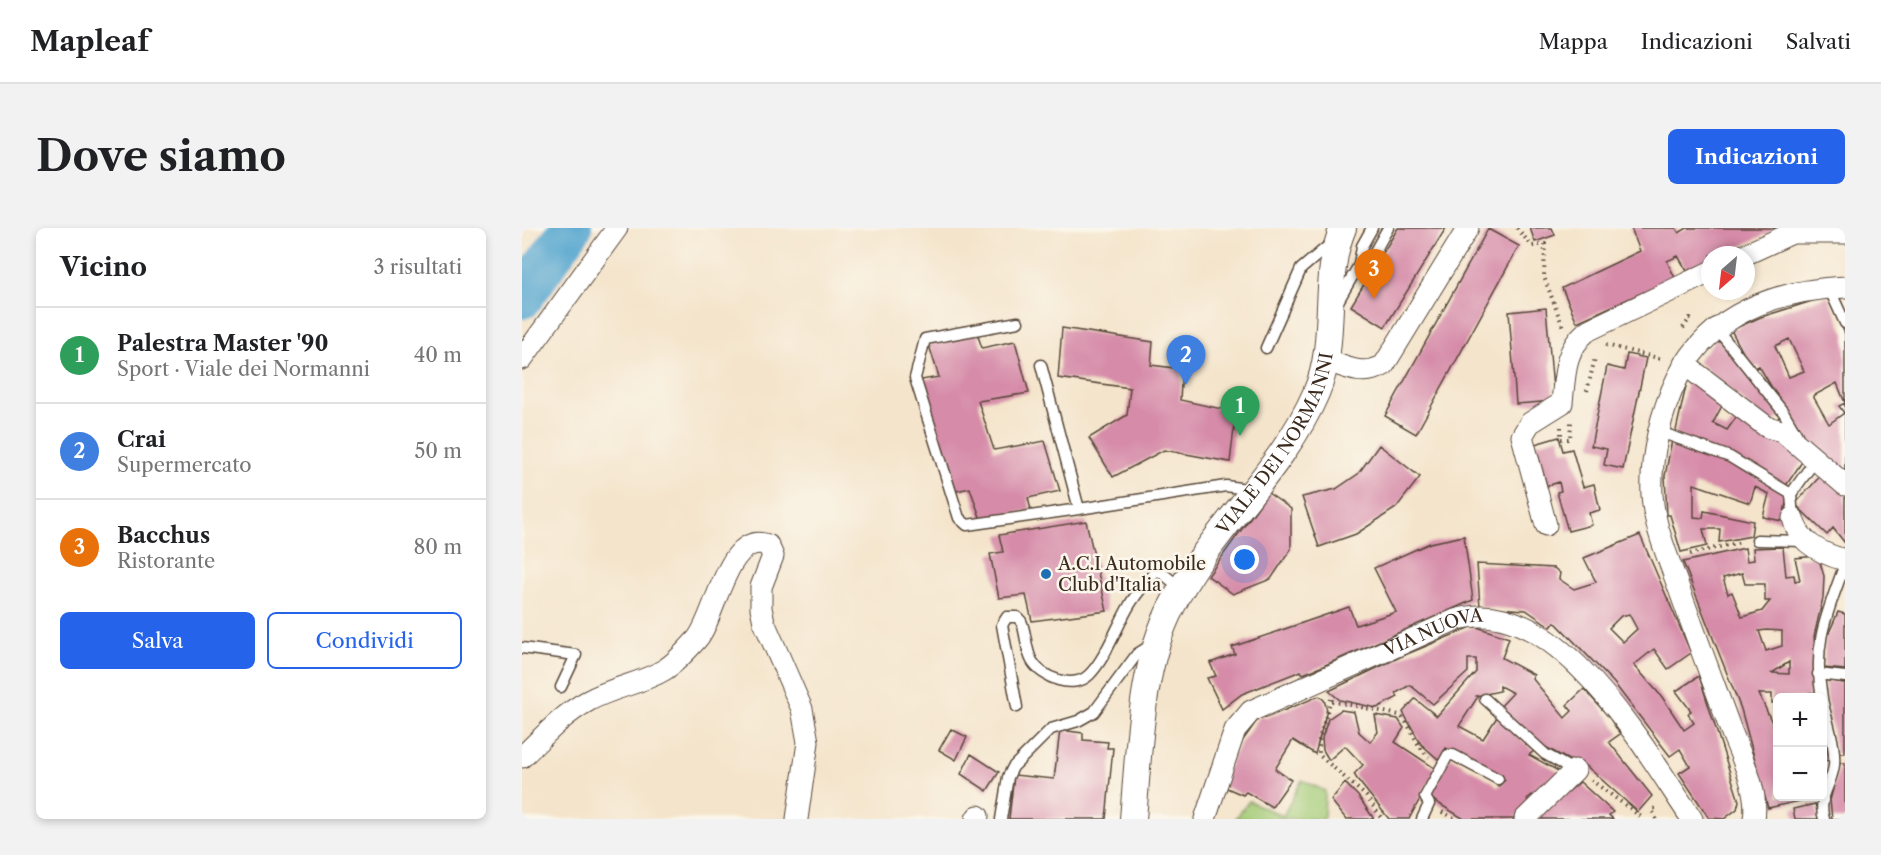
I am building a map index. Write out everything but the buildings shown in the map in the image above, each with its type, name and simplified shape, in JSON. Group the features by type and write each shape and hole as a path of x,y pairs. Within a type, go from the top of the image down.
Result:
{"street":[{"path":"522,359 617,228"},
{"path":"1326,360 1362,371 1375,370 1384,365 1468,228"},
{"name":"VIALE DEI NORMANNI","path":"1133,819 1146,701 1162,627 1182,589 1206,552 1305,416 1317,390 1326,360 1334,262 1341,233"},
{"path":"1755,250 1792,233 1845,233"},
{"path":"1546,525 1522,436 1530,423 1567,410 1566,363 1573,345 1587,331 1701,276"},
{"path":"1754,819 1754,800 1745,768 1668,559 1652,498 1652,474 1676,358 1711,332 1777,296 1797,291 1837,287"},
{"path":"1676,358 1767,427 1782,432 1845,485"},
{"path":"1793,518 1798,534 1804,541 1845,562"},
{"path":"522,757 575,708 615,687 663,671 677,661 706,626 726,573 735,559 750,545 762,543 768,546 773,556 761,587 764,622 802,709 808,742 797,819"},
{"name":"VIA NUOVA","path":"1205,819 1235,730 1243,719 1260,705 1468,616 1487,615 1510,620 1560,650 1610,698 1692,819"},
{"path":"1525,819 1579,772"}],"lane":[{"path":"1331,314 1359,265 1362,246 1372,228"},
{"path":"1359,265 1374,253 1388,228"},
{"path":"1266,348 1302,269 1341,233"},
{"path":"1837,287 1845,323"},
{"path":"1018,322 925,339 915,378 959,518 972,526 1226,486 1253,490"},
{"path":"1711,332 1784,413 1810,455 1791,494 1793,518"},
{"path":"1041,365 1079,509"},
{"path":"1660,432 1730,457 1791,494"},
{"path":"1757,540 1804,541"},
{"path":"1821,693 1818,674 1820,634 1845,562"},
{"path":"1017,707 1002,625 1007,617 1017,617 1021,621 1031,660 1041,671 1058,680 1075,682 1083,679 1094,669 1130,604 1157,569 1182,589"},
{"path":"1001,819 1008,777 1013,767 1050,729 1085,718 1094,712 1137,654 1158,642"},
{"path":"522,648 576,655 561,687"},
{"path":"1818,674 1845,676"},
{"path":"1485,699 1545,754 1579,772"},
{"path":"1824,819 1821,803 1840,759 1827,715"},
{"path":"1422,819 1429,804 1425,797 1447,756 1453,755 1498,779"}],"path":[{"path":"1517,228 1532,246 1545,244 1544,277 1563,328 1566,363"},
{"path":"1679,335 1690,318 1711,332"},
{"path":"1587,394 1596,349 1605,345 1662,360 1676,358"},
{"path":"1567,410 1570,439 1561,439 1567,410"},
{"path":"1668,559 1738,542 1757,540"},
{"path":"1314,681 1332,701 1400,715 1405,719 1420,749 1441,766"},
{"path":"1332,701 1319,739 1319,755 1365,796 1382,819"},
{"path":"1579,772 1644,819"},
{"path":"1656,819 1652,810 1655,807 1660,809"}],"green space":[{"path":"1302,780 1325,791 1324,819 1235,819 1249,801 1283,816"}],"waterway":[{"path":"522,298 571,228"}],"place":[{"name":"Bacchus","path":"1374,299"},
{"name":"Crai","path":"1186,385"},
{"name":"Palestra Master '90","path":"1240,436"},
{"name":"A.C.I Automobile Club d'Italia","path":"1046,574"}]}
